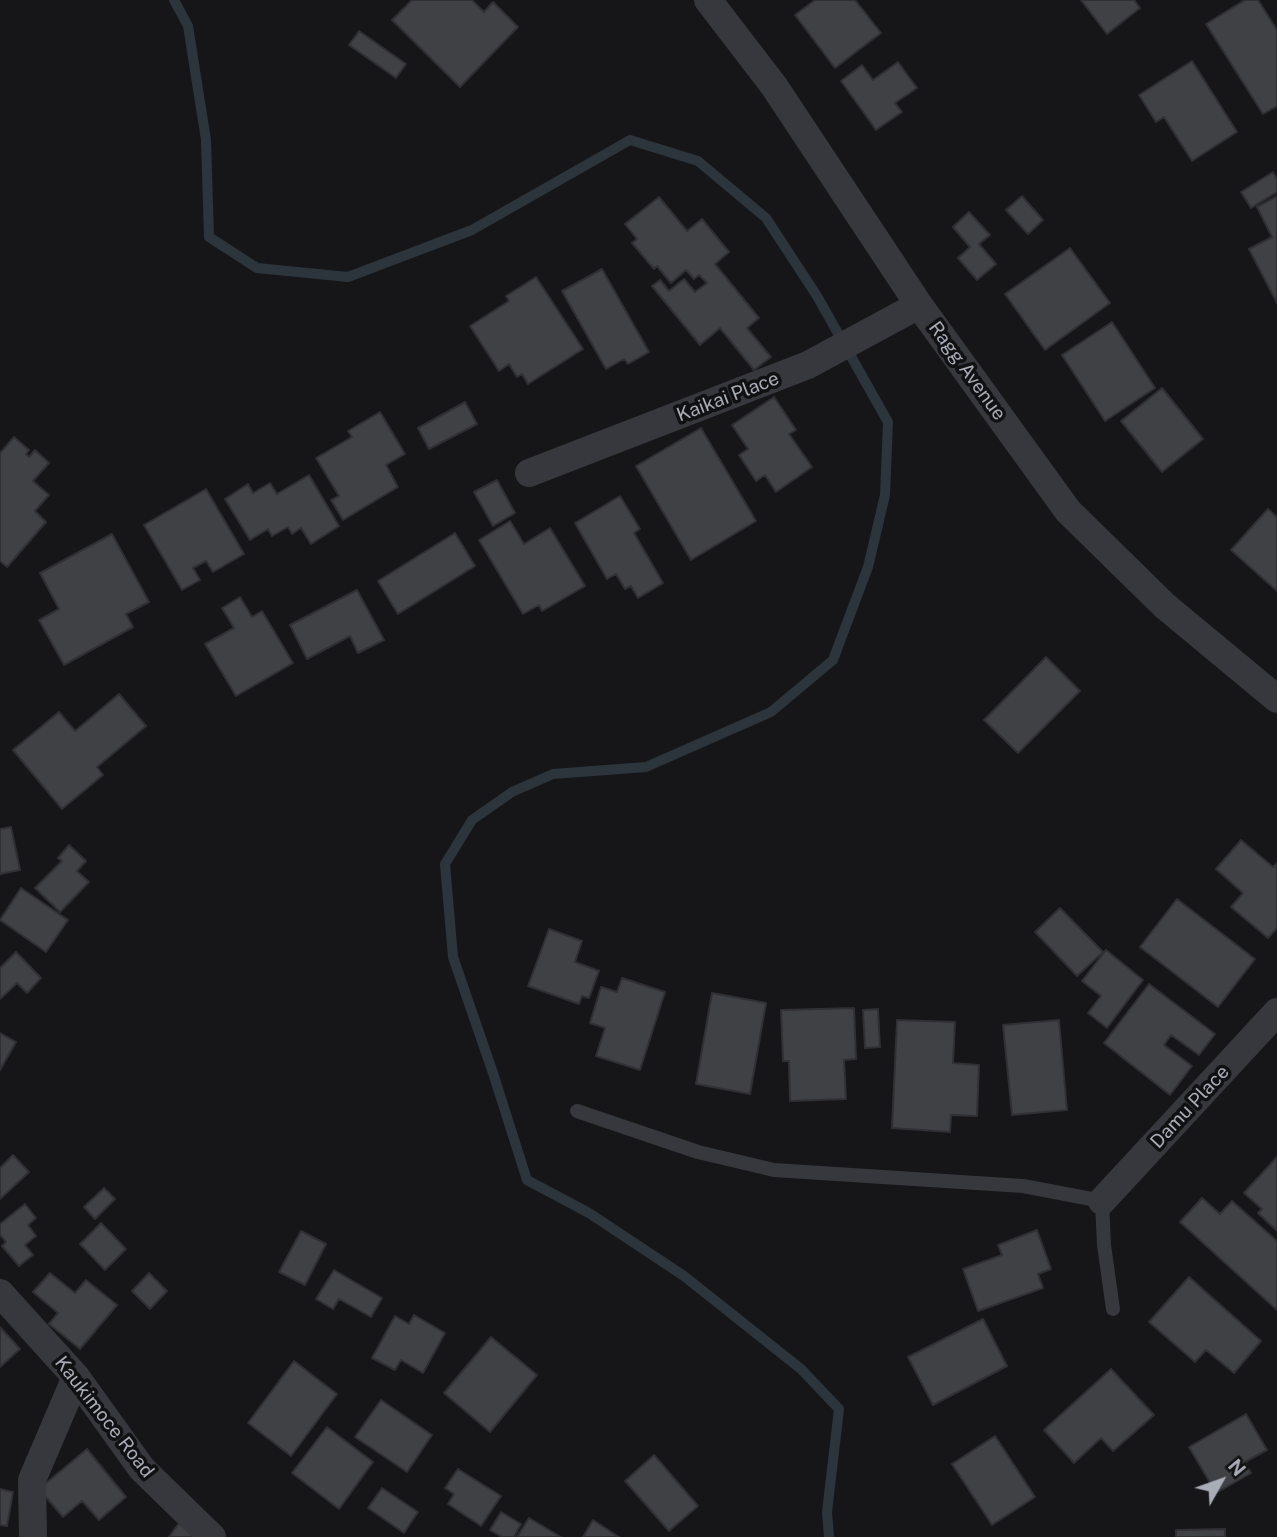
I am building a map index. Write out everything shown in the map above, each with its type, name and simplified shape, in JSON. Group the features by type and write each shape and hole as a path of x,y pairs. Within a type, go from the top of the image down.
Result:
{"street":[{"name":"Ragg Avenue","path":"708,0 774,86 919,305 1068,511 1165,606 1277,699"},
{"name":"Kaikai Place","path":"529,473 808,365 919,305"},
{"name":"Damu Place","path":"1102,1202 1277,1012"},
{"name":"Kaukimoce Road","path":"0,1293 76,1377 142,1469 212,1537"},
{"path":"33,1537 32,1480 76,1377"}],"lane":[{"path":"577,1111 698,1152 774,1170 1023,1186 1102,1202 1104,1245 1113,1308"}],"building":[{"path":"412,0 472,0 484,12 493,2 518,27 460,87 392,20"},
{"path":"815,0 855,0 881,33 835,68 795,15"},
{"path":"1081,0 1134,0 1140,8 1107,34"},
{"path":"1245,0 1258,0 1277,30 1277,106 1263,114 1206,24"},
{"path":"359,31 406,64 396,78 349,45"},
{"path":"1192,61 1237,132 1192,161 1164,117 1156,122 1139,95"},
{"path":"898,62 917,88 895,103 902,112 876,130 841,81 862,65 873,80"},
{"path":"1273,172 1277,179 1277,192 1251,208 1241,192"},
{"path":"1022,196 1043,220 1028,234 1006,210"},
{"path":"1277,196 1277,303 1249,249 1272,237 1257,207"},
{"path":"659,197 687,231 702,219 729,252 715,264 759,318 747,328 771,357 754,370 720,328 700,345 652,286 660,280 669,291 684,279 695,292 707,283 699,275 694,279 686,270 671,283 657,266 654,269 632,243 637,239 625,224"},
{"path":"969,212 990,235 979,244 996,264 977,280 958,258 970,247 953,227"},
{"path":"1070,248 1110,303 1045,350 1005,294"},
{"path":"602,269 649,352 628,364 624,359 606,369 562,291"},
{"path":"536,277 583,349 528,384 522,374 517,377 509,364 499,371 470,326 509,301 506,296"},
{"path":"1112,322 1155,388 1105,421 1062,355"},
{"path":"1162,388 1203,439 1162,472 1121,421"},
{"path":"774,397 796,430 789,434 812,467 776,492 765,475 756,481 739,455 748,449 732,425"},
{"path":"465,402 477,424 429,449 418,428"},
{"path":"380,412 405,454 386,465 398,487 343,520 331,500 339,496 316,458 352,437 348,431"},
{"path":"701,428 756,521 691,560 636,466"},
{"path":"14,437 29,450 26,454 29,457 35,450 49,463 33,481 49,495 35,511 46,522 7,567 0,561 0,453"},
{"path":"309,475 339,526 311,544 301,528 292,534 288,527 272,536 268,529 250,540 225,499 248,484 253,493 270,483 277,494"},
{"path":"497,480 515,513 493,526 474,492"},
{"path":"206,489 244,554 213,572 206,561 193,568 200,580 182,590 144,525"},
{"path":"620,496 640,529 634,533 663,583 638,598 631,586 625,589 616,574 607,579 575,523"},
{"path":"1268,509 1277,517 1277,591 1231,550"},
{"path":"510,521 524,544 550,528 585,586 542,611 539,605 523,614 479,540"},
{"path":"455,533 475,566 398,614 378,581"},
{"path":"112,534 149,602 126,614 133,627 64,665 39,620 59,609 40,573"},
{"path":"357,590 384,640 358,653 350,636 307,659 290,625"},
{"path":"240,597 252,617 262,611 293,663 236,696 205,644 234,628 222,608"},
{"path":"1046,657 1080,691 1018,753 984,720"},
{"path":"119,694 146,726 97,767 103,775 62,809 13,750 59,712 75,731"},
{"path":"11,827 20,870 0,874 0,829"},
{"path":"1241,840 1273,867 1277,863 1277,928 1268,938 1231,907 1243,893 1216,869"},
{"path":"69,845 86,861 77,871 89,882 60,912 35,888 62,861 58,858"},
{"path":"21,888 68,920 46,952 0,920"},
{"path":"1177,899 1255,959 1218,1007 1140,947"},
{"path":"1060,908 1103,952 1077,976 1035,932"},
{"path":"549,929 582,941 575,962 599,971 589,998 582,996 579,1004 528,986"},
{"path":"1106,950 1143,980 1107,1028 1088,1013 1101,996 1082,981"},
{"path":"16,952 41,978 27,993 17,983 0,999 0,968"},
{"path":"622,978 665,992 640,1070 596,1056 605,1028 590,1023 601,987 617,992"},
{"path":"1149,984 1215,1034 1199,1055 1171,1035 1164,1045 1192,1066 1170,1095 1104,1043"},
{"path":"712,993 766,1003 750,1094 696,1084"},
{"path":"854,1008 856,1059 844,1060 846,1099 790,1101 789,1061 783,1061 781,1010"},
{"path":"878,1009 880,1047 865,1048 863,1010"},
{"path":"897,1020 955,1022 953,1063 979,1065 977,1116 951,1115 950,1132 892,1128"},
{"path":"1059,1020 1067,1110 1012,1115 1003,1025"},
{"path":"0,1033 16,1042 0,1070"},
{"path":"13,1155 29,1172 0,1199 0,1168"},
{"path":"1277,1157 1277,1231 1258,1213 1262,1209 1244,1193"},
{"path":"104,1188 115,1199 95,1219 84,1207"},
{"path":"1202,1198 1220,1214 1232,1201 1277,1241 1277,1310 1180,1222"},
{"path":"25,1204 36,1218 28,1225 36,1236 25,1245 33,1255 19,1266 2,1246 6,1242 0,1235 0,1224"},
{"path":"101,1223 126,1249 105,1270 80,1244"},
{"path":"1037,1230 1051,1269 1038,1274 1043,1288 978,1311 963,1269 1002,1255 998,1245"},
{"path":"301,1231 326,1244 305,1285 279,1272"},
{"path":"334,1270 382,1298 371,1317 339,1299 333,1309 316,1299"},
{"path":"50,1273 75,1293 86,1280 117,1305 80,1349 49,1324 58,1313 33,1292"},
{"path":"149,1273 167,1291 150,1309 132,1291"},
{"path":"1189,1277 1261,1341 1234,1373 1206,1350 1195,1362 1149,1322"},
{"path":"414,1315 445,1333 423,1373 401,1360 395,1370 372,1358 395,1316 409,1324"},
{"path":"983,1319 1007,1366 933,1405 908,1357"},
{"path":"0,1327 20,1349 0,1367"},
{"path":"491,1337 537,1375 490,1432 444,1393"},
{"path":"294,1361 337,1394 291,1456 248,1423"},
{"path":"1111,1369 1154,1415 1113,1451 1101,1438 1074,1463 1044,1430"},
{"path":"381,1400 432,1435 407,1472 355,1437"},
{"path":"1246,1414 1267,1450 1245,1462 1251,1473 1216,1493 1189,1447"},
{"path":"327,1427 373,1462 339,1509 292,1473"},
{"path":"995,1436 1035,1497 992,1525 952,1464"},
{"path":"87,1449 126,1497 99,1520 82,1501 63,1517 39,1489"},
{"path":"654,1455 698,1506 669,1531 625,1481"},
{"path":"458,1469 501,1496 481,1526 448,1504 454,1494 445,1488"},
{"path":"382,1488 418,1512 404,1533 368,1508"},
{"path":"0,1489 13,1492 7,1526 0,1525"},
{"path":"501,1512 521,1524 514,1537 502,1537 490,1530"},
{"path":"529,1518 561,1537 517,1537"},
{"path":"593,1520 619,1537 583,1537"},
{"path":"179,1523 197,1537 169,1537"},
{"path":"1225,1529 1225,1537 1176,1537 1176,1530"}],"waterway":[{"path":"174,0 188,26 206,140 209,237 257,268 348,277 472,230 630,140 698,161 766,218 817,296 888,422 885,495 868,567 833,660 771,712 646,767 553,774 512,792 472,820 445,864 453,957 527,1180 589,1213 684,1276 801,1369 839,1409 827,1512 829,1537"}]}
